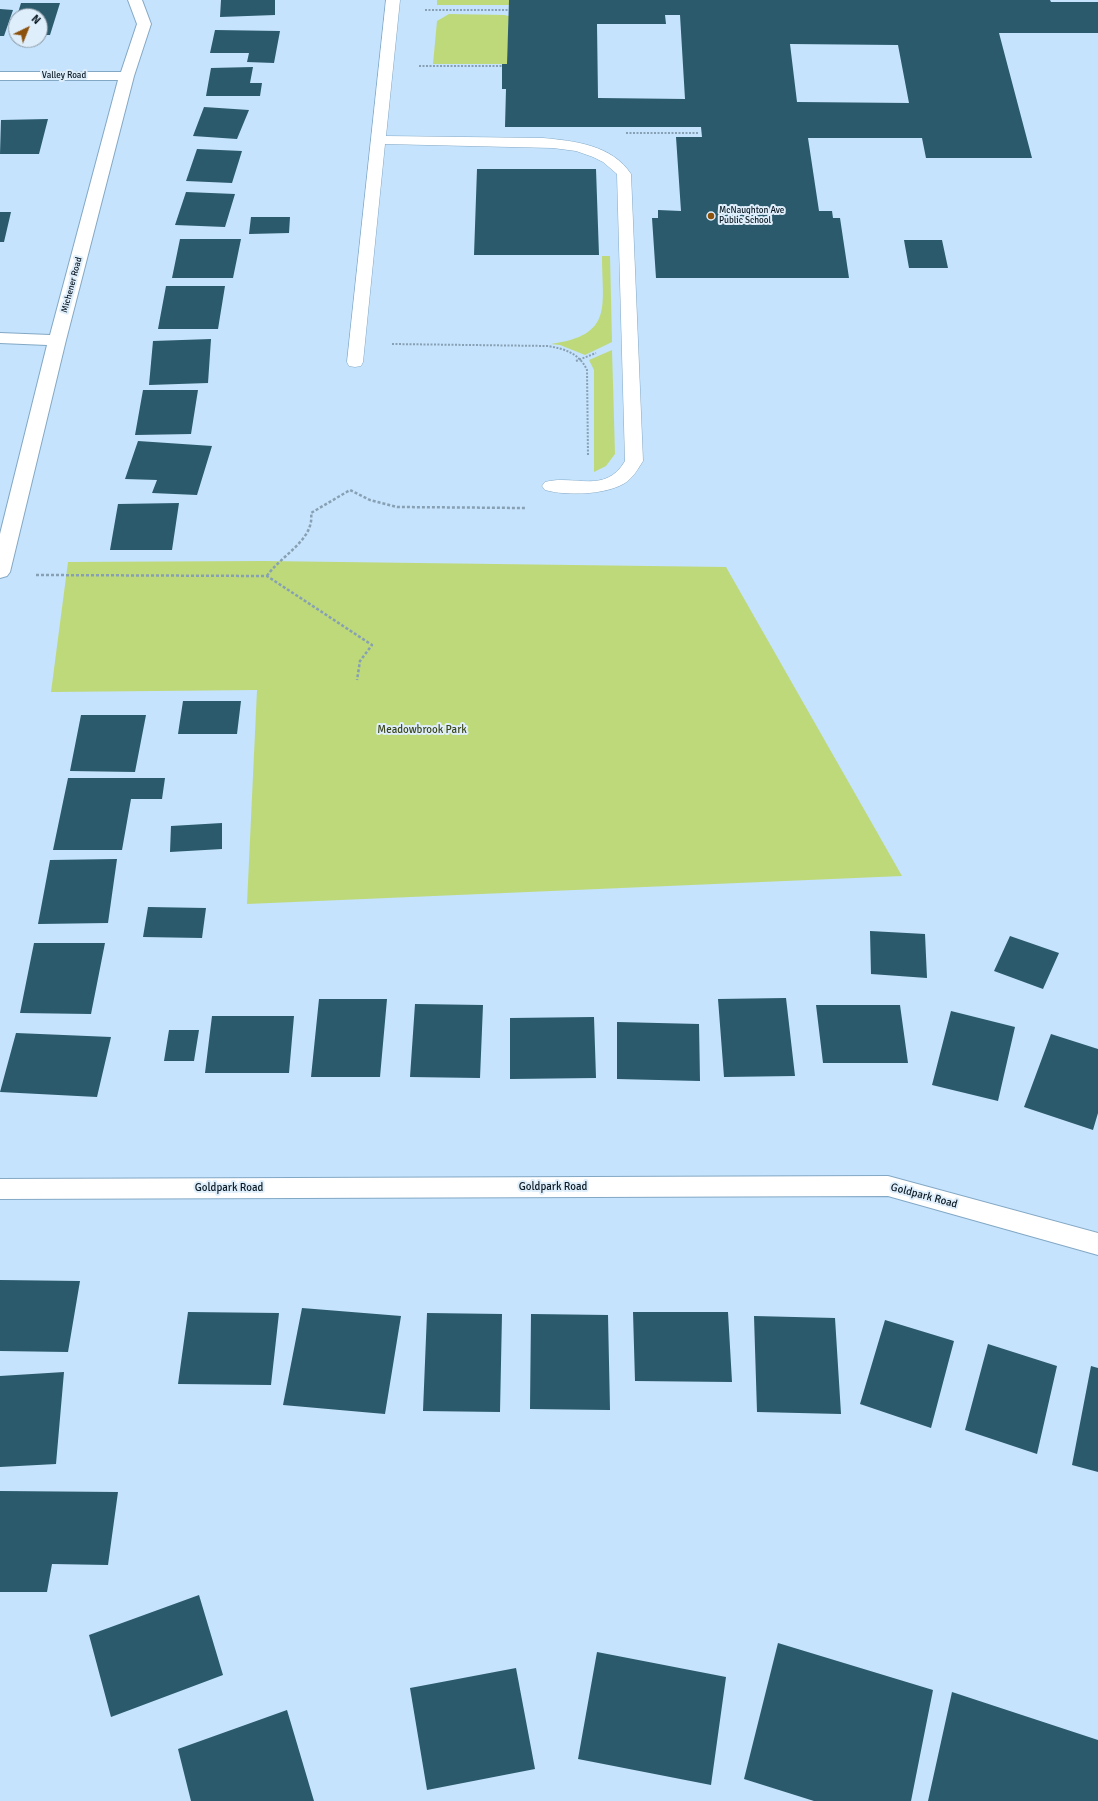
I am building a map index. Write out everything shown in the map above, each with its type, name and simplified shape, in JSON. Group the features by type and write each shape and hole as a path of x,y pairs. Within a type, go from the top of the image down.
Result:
{"street":[{"name":"Michener Road","path":"0,572 58,340 127,76 144,24 135,0"},
{"name":"Valley Road","path":"0,76 127,76"},
{"path":"0,338 58,340"},
{"name":"Goldpark Road","path":"0,1189 888,1186 1098,1244"}],"lane":[{"path":"355,362 392,5"},
{"path":"378,140 543,142 560,144 595,153 620,166 624,174 634,461 630,470 620,479 606,485 587,487 551,486"}],"path":[{"path":"392,5 509,10"},
{"path":"386,65 502,66"},
{"path":"357,344 548,346 567,351 582,359 587,370 588,456"},
{"path":"267,576 273,566 307,534 313,523 311,513 350,490 370,500 397,507 531,508"},
{"path":"32,575 267,576 372,645 362,655 357,671 357,680"}],"green space":[{"path":"437,0 509,0 509,5 437,5"},
{"path":"449,14 509,16 507,64 433,64 437,21"},
{"path":"602,256 610,256 612,342 585,355 560,345 551,344 571,340 586,334 595,326 600,316 602,304"},
{"path":"612,350 615,454 606,466 594,472 594,370 589,360"},
{"name":"Meadowbrook Park","path":"264,561 726,567 902,876 247,904 257,690 51,692 68,562"}],"building":[{"path":"221,0 275,0 275,15 220,17"},
{"path":"509,0 1050,0 1051,2 1098,2 1098,33 999,33 1032,158 926,158 922,138 808,138 819,211 832,211 833,218 840,218 849,278 656,278 652,218 658,218 658,210 681,211 676,137 702,137 701,127 505,127 506,89 502,89 502,64 507,64","holes":["665,15 680,15 685,99 598,98 597,24 666,24","790,44 898,45 909,103 797,102"]},
{"path":"21,3 60,3 50,35 48,35 48,8 19,8"},
{"path":"0,9 8,10 8,24 4,36 0,36"},
{"path":"215,30 280,31 274,63 247,62 249,53 210,53"},
{"path":"253,67 250,83 262,83 260,96 206,96 211,68"},
{"path":"204,107 249,110 237,139 193,136"},
{"path":"48,119 39,154 0,154 1,120"},
{"path":"197,149 242,151 232,183 186,181"},
{"path":"477,169 596,169 599,255 474,255"},
{"path":"186,192 235,194 225,227 175,225"},
{"path":"0,212 11,212 4,242 0,242"},
{"path":"251,217 290,217 289,233 249,234"},
{"path":"180,239 241,239 233,278 172,278"},
{"path":"904,240 942,240 948,268 909,268"},
{"path":"166,286 225,286 218,329 158,329"},
{"path":"211,339 208,383 149,385 153,341"},
{"path":"143,390 198,390 191,434 135,435"},
{"path":"138,441 212,446 197,495 152,493 157,480 125,479"},
{"path":"179,503 172,550 110,550 118,504"},
{"path":"183,701 241,701 237,734 178,734"},
{"path":"81,715 146,715 135,772 70,771"},
{"path":"68,778 165,778 162,799 131,799 122,850 53,850"},
{"path":"222,823 222,849 170,852 171,826"},
{"path":"117,859 108,923 38,924 50,860"},
{"path":"148,907 206,908 202,938 143,937"},
{"path":"870,931 925,934 927,978 871,974"},
{"path":"1010,936 1059,953 1043,989 994,971"},
{"path":"34,943 105,943 91,1014 20,1013"},
{"path":"786,998 795,1076 724,1077 718,999"},
{"path":"319,999 387,999 380,1077 311,1077"},
{"path":"415,1004 483,1005 480,1078 410,1077"},
{"path":"816,1005 900,1005 908,1063 823,1063"},
{"path":"951,1011 1015,1027 998,1101 932,1085"},
{"path":"212,1016 294,1016 289,1073 205,1073"},
{"path":"594,1017 596,1078 510,1079 510,1018"},
{"path":"617,1022 699,1024 700,1081 617,1079"},
{"path":"169,1030 199,1030 194,1061 164,1061"},
{"path":"16,1033 111,1037 97,1097 0,1092"},
{"path":"1051,1034 1098,1049 1098,1113 1093,1130 1024,1107"},
{"path":"0,1280 80,1281 68,1352 0,1351"},
{"path":"302,1308 401,1316 385,1414 283,1405"},
{"path":"188,1312 279,1313 271,1385 178,1384"},
{"path":"633,1312 728,1312 732,1382 635,1381"},
{"path":"427,1313 502,1314 500,1412 423,1411"},
{"path":"531,1314 608,1315 610,1410 530,1409"},
{"path":"754,1316 835,1318 841,1414 757,1412"},
{"path":"885,1320 954,1341 931,1428 860,1404"},
{"path":"988,1344 1057,1366 1037,1454 965,1430"},
{"path":"1091,1366 1098,1368 1098,1472 1072,1465"},
{"path":"64,1372 56,1464 0,1467 0,1376"},
{"path":"0,1491 118,1492 108,1565 52,1564 47,1592 0,1592"},
{"path":"199,1595 223,1675 111,1717 89,1635"},
{"path":"778,1643 933,1690 911,1801 814,1801 744,1779"},
{"path":"597,1652 726,1677 711,1785 578,1759"},
{"path":"516,1668 535,1769 427,1790 410,1688"},
{"path":"952,1692 1098,1740 1098,1801 928,1801"},
{"path":"287,1710 314,1801 191,1801 178,1749"}],"place":[{"name":"McNaughton Ave Public School","path":"711,216"}]}
